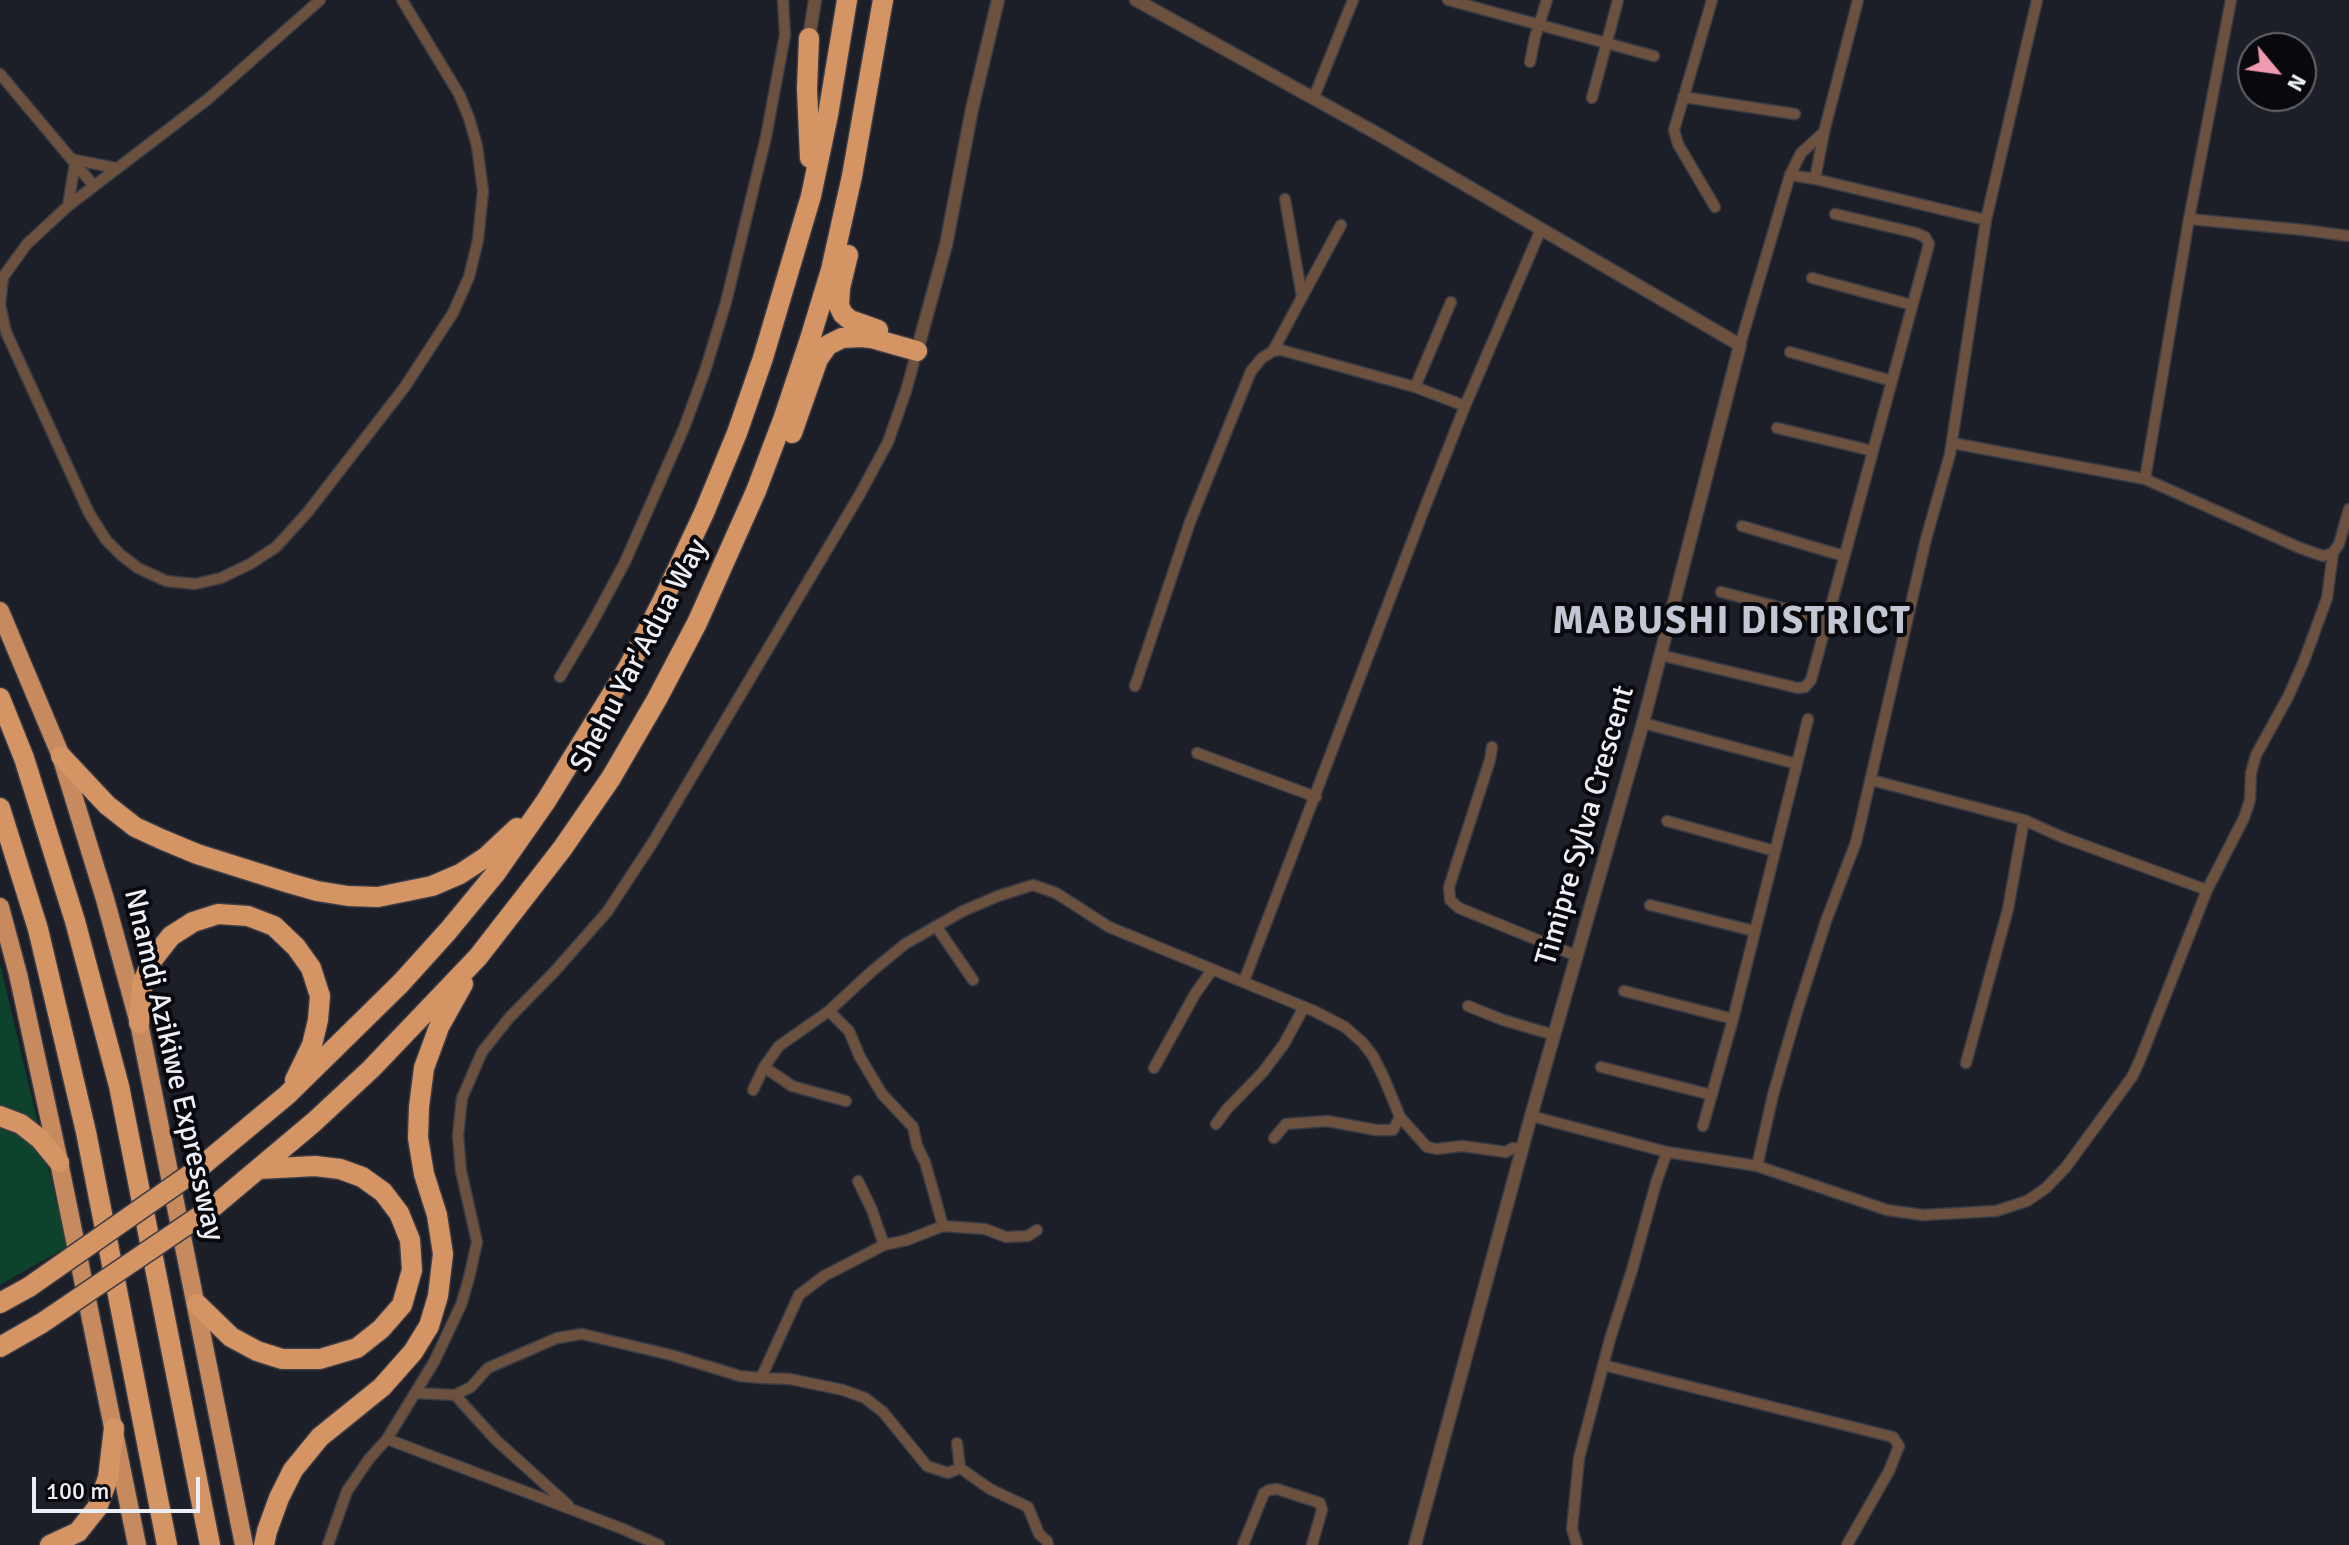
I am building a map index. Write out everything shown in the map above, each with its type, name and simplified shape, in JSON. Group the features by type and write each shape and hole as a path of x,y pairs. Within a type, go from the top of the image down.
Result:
{"highway":[{"name":"Shehu Yar'Adua Way","path":"0,1303 29,1287 198,1169 287,1095 401,983 448,931 495,874 546,801 628,668 704,513 737,433 763,358 811,196 847,0"},
{"name":"Shehu Yar'Adua Way","path":"0,1347 42,1323 213,1207 371,1069 478,957 562,849 611,778 697,623 756,491 784,417 831,270 852,176 883,0"},
{"path":"809,38 807,89 811,196"},
{"path":"852,176 852,240 839,299 843,314 859,325 919,346"},
{"path":"756,491 788,443 818,359 828,345 842,338 860,337 919,346"},
{"name":"Nnamdi Azikiwe Expressway","path":"0,611 61,756 139,1023 244,1545"},
{"name":"Nnamdi Azikiwe Expressway","path":"0,698 24,758 70,906 119,1086 210,1545"},
{"path":"61,756 107,805 135,827 197,854 317,891 348,896 378,897 412,892 460,874 486,857 546,801"},
{"path":"0,808 38,929 86,1132 167,1545"},
{"path":"0,907 18,974 59,1162 137,1545"},
{"path":"139,1023 142,984 153,959 171,936 193,922 218,914 248,916 274,926 296,947 311,968 320,996 312,1045 287,1095"},
{"path":"264,1545 279,1498 293,1470 320,1437 382,1387 413,1352 429,1326 438,1296 443,1254 418,1138 422,1081 439,1027 478,957"},
{"path":"0,1116 21,1124 40,1139 59,1162"},
{"path":"197,1304 231,1337 257,1351 282,1359 320,1359 357,1348 381,1329 402,1305 412,1270 410,1240 399,1213 383,1192 362,1177 340,1169 315,1166 259,1169"},
{"path":"50,1545 78,1532 97,1508 108,1478 114,1428"}],"street":[{"path":"320,0 208,99 68,206 27,244 3,277 0,305 6,332 89,513 106,540 138,568 166,581 195,584 221,578 276,547 307,513 404,388 453,313 469,277 478,240 483,191 477,146 459,94 402,0"},
{"path":"560,677 625,562 684,428 706,368 726,302 766,137 785,35 783,0"},
{"path":"809,38 815,0"},
{"path":"328,1545 347,1491 387,1439 434,1362 461,1305 477,1242 461,1171 458,1136 462,1098 482,1052 509,1018 607,912 653,842 888,442 906,391 946,245 972,109 998,0"},
{"path":"1136,0 1314,97 1740,345"},
{"path":"1314,97 1353,0"},
{"path":"1448,0 1654,56"},
{"path":"1530,62 1540,0"},
{"path":"1537,24 1547,0"},
{"path":"1592,98 1618,0"},
{"path":"1712,0 1674,130 1678,144 1715,207"},
{"name":"Timipre Sylva Crescent","path":"1815,179 1858,0"},
{"path":"1757,1166 1796,1015 1826,921 1856,842 1926,539 1952,443 1986,220 2037,0"},
{"path":"2145,479 2189,219 2231,0"},
{"path":"0,74 94,186"},
{"path":"1683,97 1795,114"},
{"name":"Timipre Sylva Crescent","path":"1415,1545 1531,1116 1643,723 1740,345 1790,175 1801,153 1824,132"},
{"path":"73,161 116,168"},
{"path":"68,206 73,161"},
{"path":"1790,175 1986,220"},
{"path":"1285,199 1302,297"},
{"path":"1660,655 1798,688 1805,687 1811,680 1929,244 1925,237 1916,233 1835,214"},
{"path":"2189,219 2349,236"},
{"path":"1273,351 1341,225"},
{"path":"1244,981 1465,406 1541,229"},
{"path":"1812,278 1912,305"},
{"path":"1415,387 1451,302"},
{"path":"1135,686 1190,522 1251,371 1262,358 1273,351 1296,353 1415,387 1465,406"},
{"path":"1790,352 1892,381"},
{"path":"1777,428 1873,451"},
{"path":"1952,443 2145,479 2300,548 2323,556 2333,553"},
{"path":"1531,1116 1667,1152 1757,1166 1887,1210 1923,1215 1996,1211 2027,1201 2046,1188 2066,1167 2132,1077 2207,890 2244,818 2250,800 2251,773 2256,755 2304,661 2327,598 2333,553 2339,544 2349,509"},
{"path":"1742,526 1844,556"},
{"path":"1721,592 1828,620"},
{"path":"1703,1126 1808,719"},
{"path":"1643,723 1797,764"},
{"path":"1492,747 1449,887 1450,900 1459,908 1577,956"},
{"path":"1197,753 1316,797"},
{"path":"1871,780 2024,820 2207,890"},
{"path":"1966,1063 2008,909 2024,820"},
{"path":"1667,821 1775,851"},
{"path":"753,1090 779,1046 829,1011 905,944 963,911 1033,885 1056,893 1109,927 1244,981 1345,1027 1363,1043 1378,1067 1400,1117 1427,1147 1462,1146 1506,1152 1513,1148 1522,1150"},
{"path":"1650,905 1754,931"},
{"path":"936,926 973,980"},
{"path":"1154,1068 1195,994 1212,970"},
{"path":"1624,991 1733,1019"},
{"path":"1468,1006 1554,1035"},
{"path":"1216,1124 1263,1072 1284,1044 1304,1007"},
{"path":"829,1011 849,1031 882,1094 913,1127 943,1226"},
{"path":"764,1067 792,1086 846,1101"},
{"path":"1601,1067 1712,1095"},
{"path":"1274,1138 1286,1124 1327,1121 1393,1130 1400,1117"},
{"path":"1577,1545 1572,1529 1579,1458 1603,1365 1667,1152"},
{"path":"858,1181 884,1245"},
{"path":"761,1378 799,1295 824,1276 884,1245 943,1226 985,1229 1006,1237 1028,1236 1037,1230"},
{"path":"415,1393 455,1395 471,1387 488,1368 557,1338 582,1334 671,1355 740,1376 790,1379 843,1390 865,1398 883,1412 927,1466 948,1473 960,1468"},
{"path":"1603,1365 1893,1437 1899,1446 1889,1471 1847,1545"},
{"path":"455,1395 496,1440 574,1510"},
{"path":"387,1439 659,1545"},
{"path":"957,1443 960,1468 990,1489 1028,1507 1039,1534 1048,1545"},
{"path":"1243,1545 1264,1493 1277,1489 1320,1503 1322,1510 1312,1545"}],"green space":[{"path":"0,964 67,1247 0,1285"}],"district":[{"name":"MABUSHI DISTRICT","path":"1732,623"}]}
